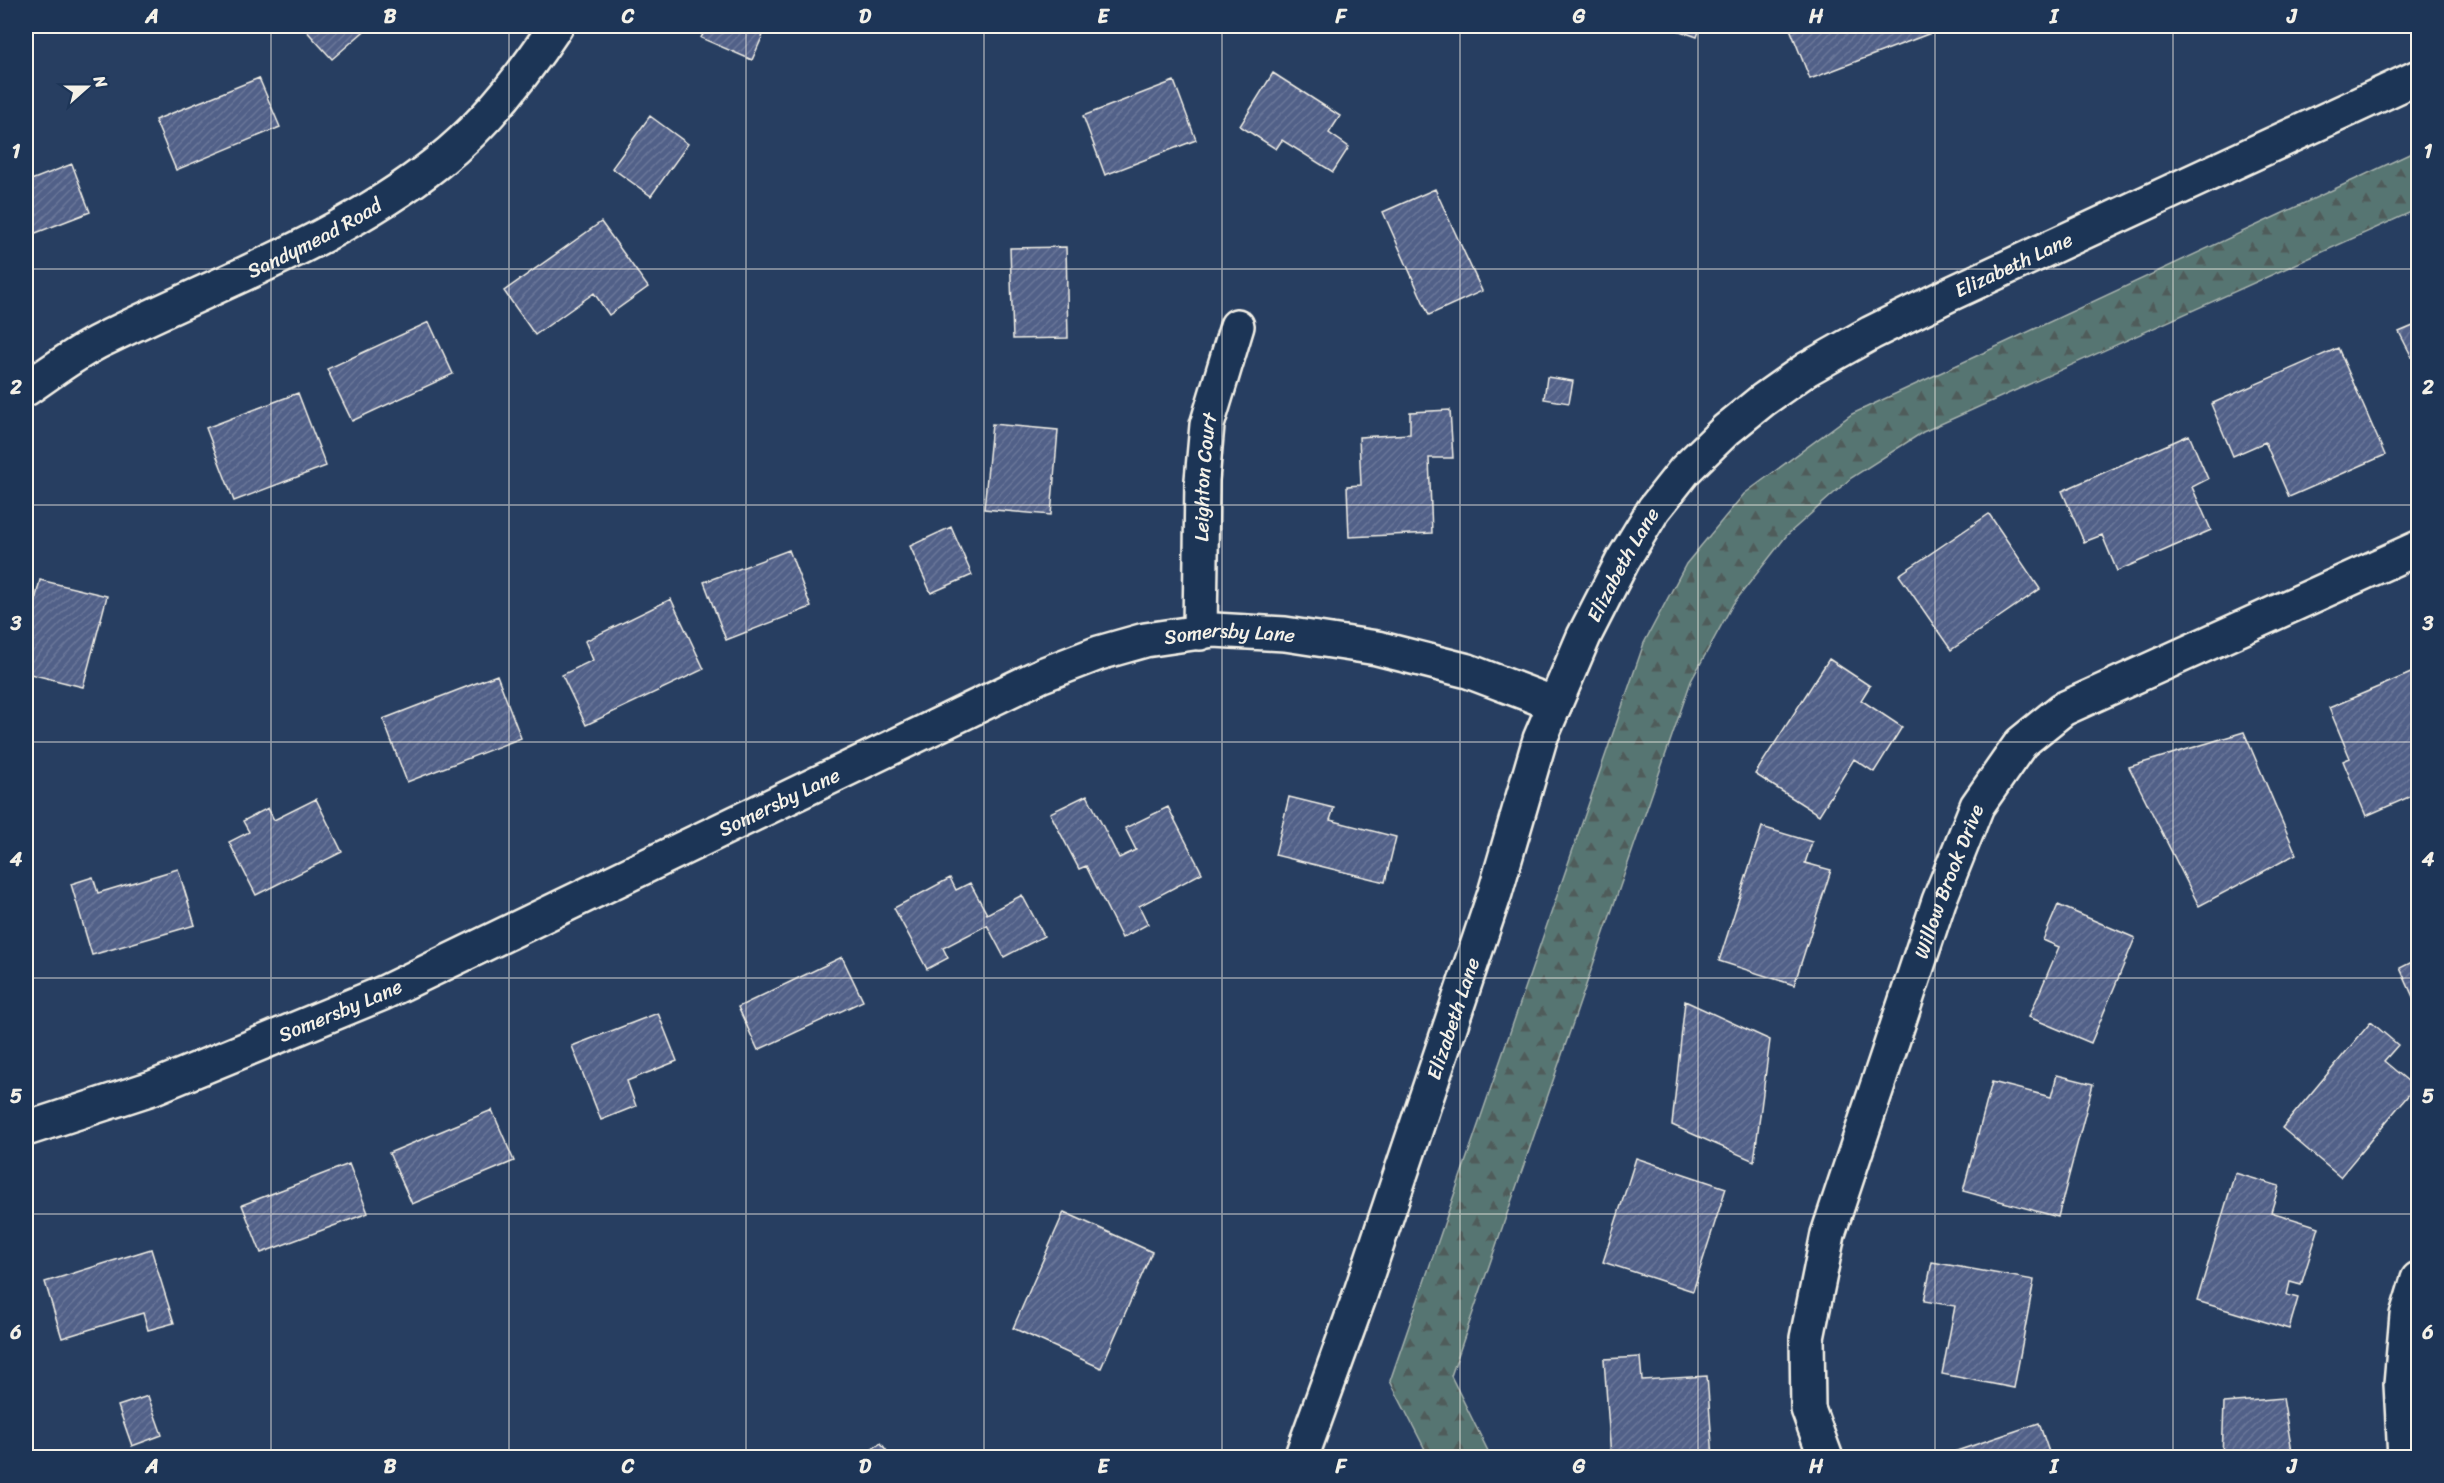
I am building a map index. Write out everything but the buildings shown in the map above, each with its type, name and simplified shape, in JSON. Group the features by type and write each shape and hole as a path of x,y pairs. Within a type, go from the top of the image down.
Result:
{"street":[{"name":"Sandymead Road","path":"26,389 100,341 294,252 393,195 438,161 474,129 527,68 556,26"},
{"name":"Elizabeth Lane","path":"1300,1458 1360,1296 1427,1090 1495,893 1540,739 1584,636 1618,569 1654,509 1685,470 1726,430 1763,400 1807,369 1871,333 1950,294 2418,77"},
{"name":"Leighton Court","path":"1200,633 1202,480 1207,425 1237,326"},
{"name":"Willow Brook Drive","path":"1826,1458 1808,1409 1807,1338 1828,1234 1939,901 1977,806 2021,744 2062,709 2418,548"},
{"name":"Somersby Lane","path":"26,1129 152,1088 383,993 1042,675 1099,653 1145,640 1214,630 1284,634 1377,648 1468,671 1555,704"},
{"path":"2405,1458 2401,1384 2407,1315 2418,1279"}],"green space":[{"path":"2418,150 2418,209 1923,432 1851,478 1787,535 1733,604 1691,681 1451,1376 1491,1457 1429,1457 1390,1381 1644,643 1686,564 1744,494 1852,414"}]}
